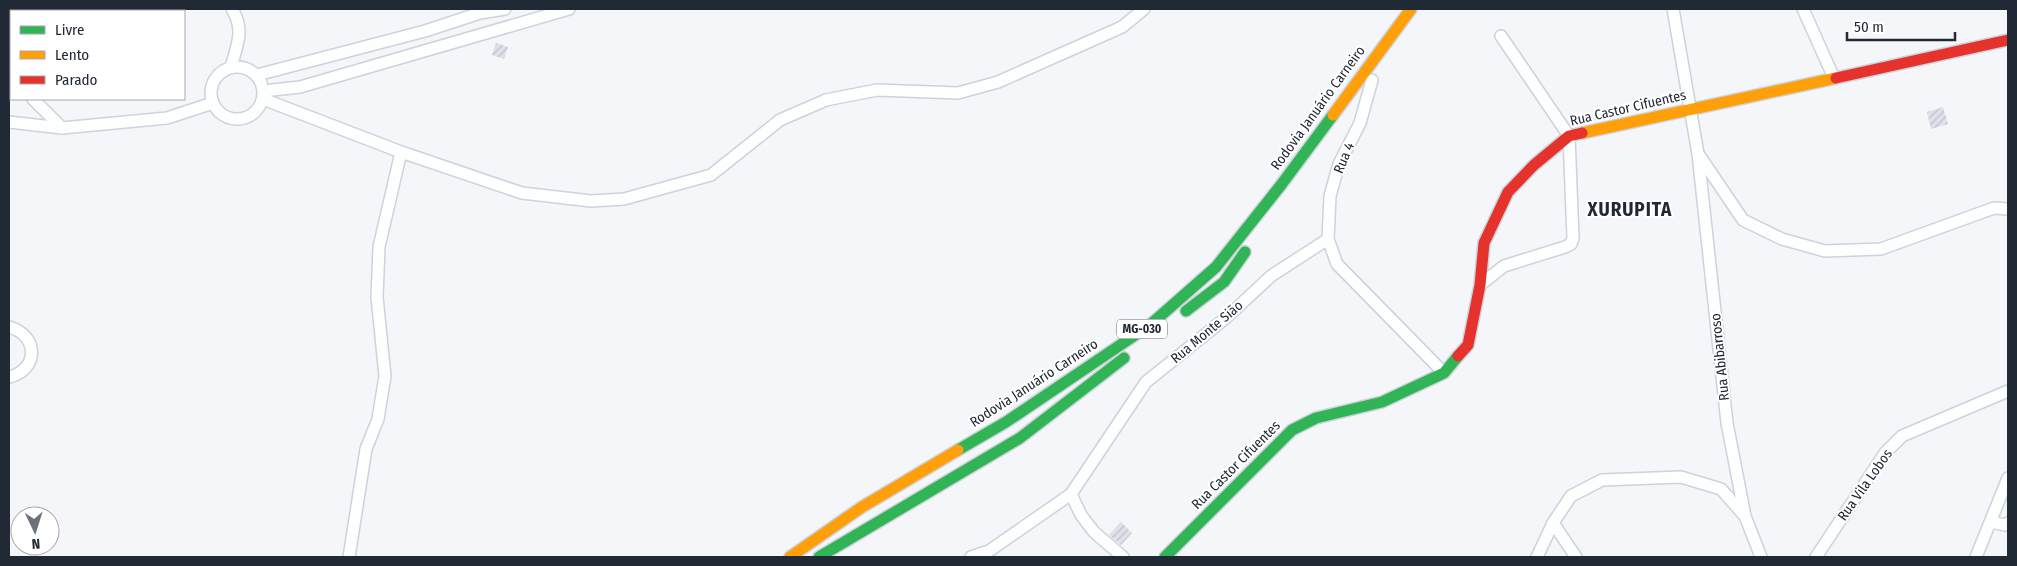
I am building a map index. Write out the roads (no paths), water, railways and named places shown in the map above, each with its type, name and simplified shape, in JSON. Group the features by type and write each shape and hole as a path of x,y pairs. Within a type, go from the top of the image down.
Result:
{"main road":[{"name":"Rodovia Januário Carneiro","path":"1281,204 1372,80 1415,13"},
{"name":"Rodovia Januário Carneiro","path":"790,557 862,507 1006,422 1142,330 1216,267 1415,13"},
{"name":"Rua Castor Cifuentes","path":"1165,557 1292,430 1316,418 1382,402 1444,373 1468,345 1480,285 1484,243 1508,192 1534,165 1569,136 2008,40"},
{"name":"MG-030","path":"819,557 1020,438 1224,282 1252,243"}],"street":[{"path":"231,67 240,34 238,19 232,9"},
{"path":"257,75 425,31 479,11 506,9"},
{"path":"264,95 300,87 569,9"},
{"path":"264,95 401,152 522,193 591,201 624,199 711,175 780,120 826,100 877,90 958,93 998,82 1122,26 1144,9"},
{"name":"Rua Abibarroso","path":"1673,9 1698,154 1727,423 1745,516 1761,557"},
{"path":"1803,9 1834,78"},
{"path":"479,11 489,33"},
{"path":"1480,285 1504,266 1565,247 1571,244 1573,238 1569,136 1501,36"},
{"path":"231,67 250,70 257,75 264,95 255,113 240,120 223,116 213,103 211,94 212,85 216,77 231,67"},
{"name":"Rua 4","path":"1328,239 1330,196 1339,164 1360,122 1372,80"},
{"path":"34,100 62,128"},
{"path":"9,122 62,128 167,118 213,103"},
{"path":"349,557 366,449 378,419 386,376 377,297 379,247 401,152"},
{"path":"1698,154 1743,220 1782,239 1825,251 1881,249 1994,208 2008,209"},
{"path":"1328,239 1337,264 1444,373"},
{"name":"Rua Monte Sião","path":"971,557 989,551 1071,494 1146,382 1227,317 1271,276 1328,239"},
{"path":"9,327 23,334 28,340 31,356 24,370 9,377"},
{"name":"Rua Vila Lobos","path":"1816,557 1885,453 1902,436 2008,391"},
{"path":"1537,557 1553,523 1571,496 1602,480 1681,477 1721,489 1745,516"},
{"path":"1976,557 2008,478"},
{"path":"1071,494 1081,516 1094,532 1123,557"},
{"path":"1991,522 2007,527"},
{"path":"1553,523 1576,557"}],"district":[{"name":"XURUPITA","path":"1630,209"}]}
